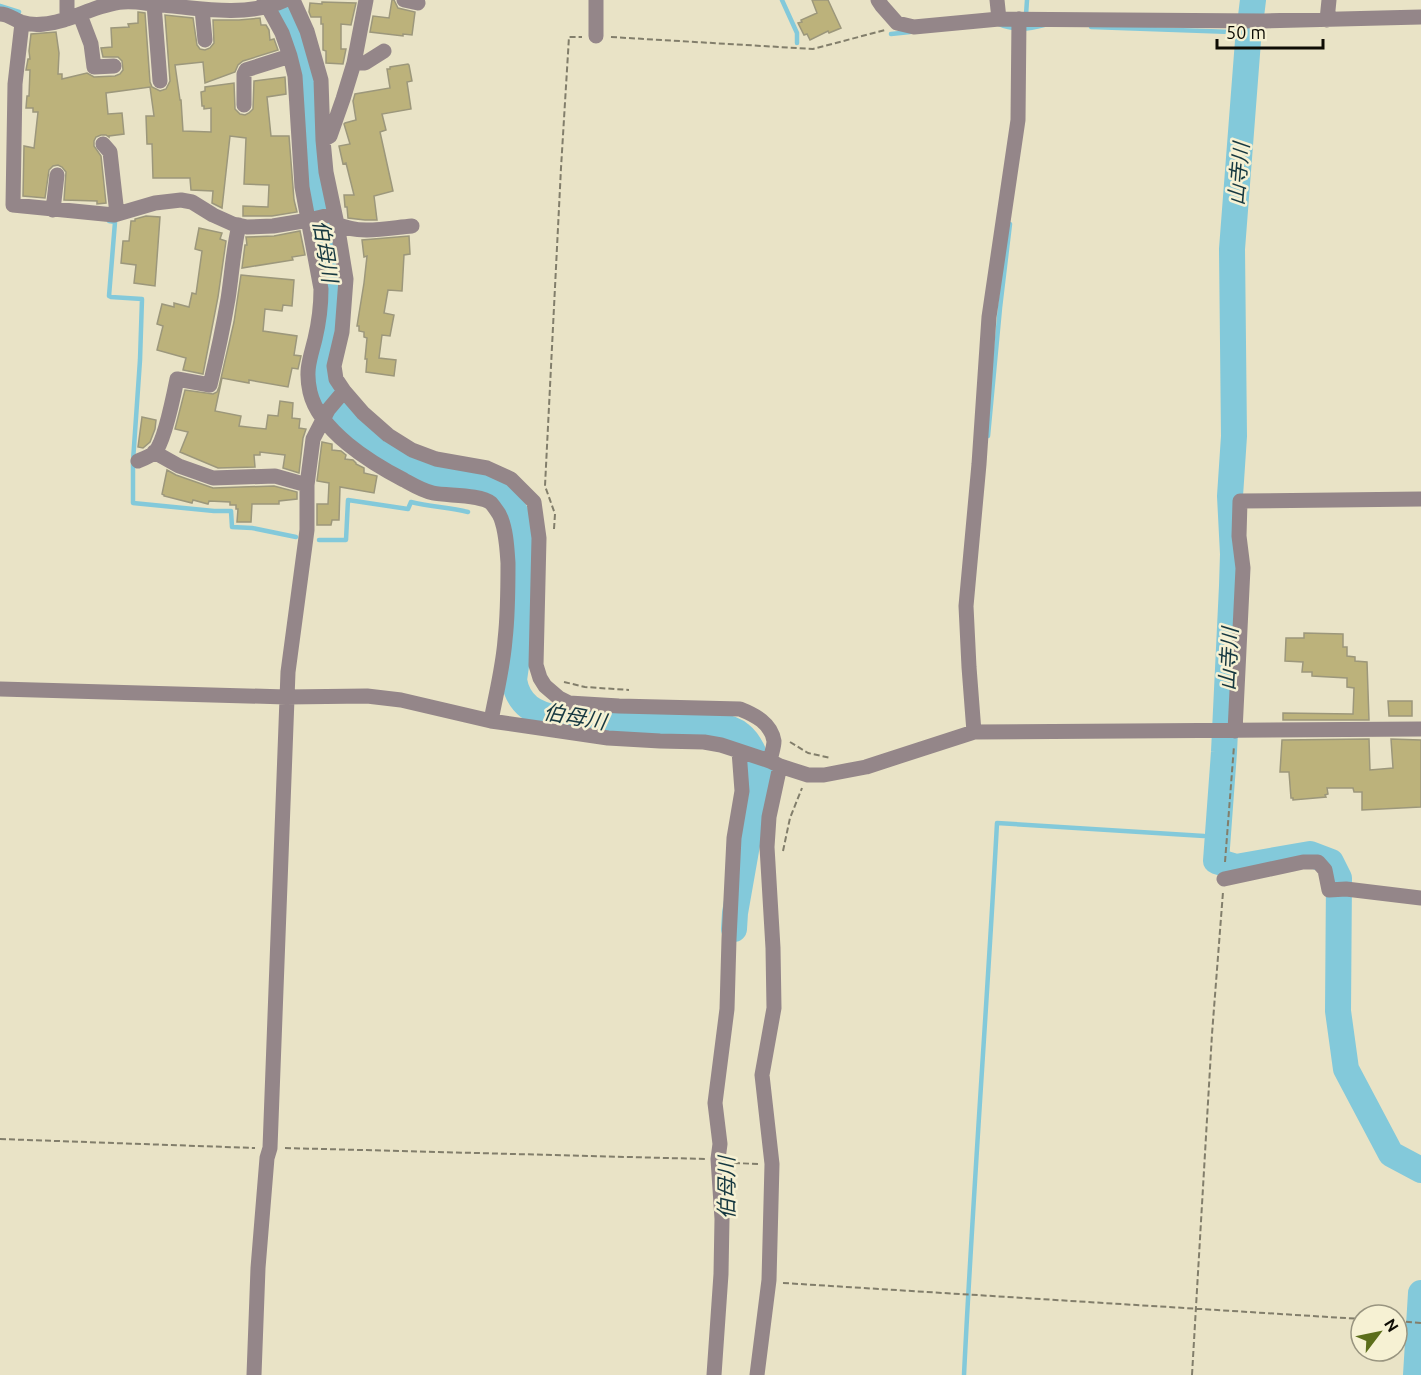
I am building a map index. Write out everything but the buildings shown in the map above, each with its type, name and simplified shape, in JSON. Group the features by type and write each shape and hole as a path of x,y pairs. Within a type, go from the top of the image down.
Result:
{"street":[{"path":"67,0 74,17 87,31 94,67 114,66"},
{"path":"0,14 6,14 22,23 42,24 74,17 103,3 123,2 241,10 255,9 266,3 275,5 293,0 307,31 321,80 326,172 346,279 342,332 334,366 341,394 388,435 412,450 436,459 487,468 511,479 534,502 539,538 536,664 540,678 551,693 569,703 740,709 758,717 769,727 774,742 775,764 767,847 774,1008 762,1074 772,1164 769,1280 757,1375"},
{"path":"323,140 330,136 343,99 354,63 366,0"},
{"path":"596,0 596,36"},
{"path":"878,0 897,23 914,27 999,19 1263,21 1421,17"},
{"path":"997,0 999,19"},
{"path":"1327,20 1329,0"},
{"path":"266,3 282,33 290,56 297,94 302,187 321,289 315,338 308,362 310,394 344,441 365,458 431,493 481,499 491,503 500,516 505,533 508,594 505,641 491,721"},
{"path":"154,4 160,81"},
{"path":"202,9 205,39"},
{"path":"974,732 966,606 989,317 1018,120 1019,19"},
{"path":"22,23 6,205 114,215 155,203 181,201 192,202 213,215 233,224 247,227 336,219 348,229 412,226"},
{"path":"354,63 365,63 384,51"},
{"path":"244,105 246,70 290,56"},
{"path":"103,144 110,152 117,214"},
{"path":"53,210 57,175"},
{"path":"138,461 154,452 159,445 177,379 210,385 222,334 234,245 239,225"},
{"path":"254,1375 258,1268 267,1158 270,1148 286,697 307,530 308,484 313,439 325,414 341,394"},
{"path":"154,452 178,466 213,477 275,476 308,484"},
{"path":"1235,731 1243,568 1239,536 1239,501 1421,499"},
{"path":"0,689 286,697 367,696 401,700 491,721 608,738 704,742 721,745 808,775 824,775 866,766 974,732 1421,729"},
{"path":"714,1375 721,1274 722,1219 718,1159 720,1144 716,1103 727,1009 734,838 742,791 739,751"},
{"path":"1224,879 1303,862 1318,862 1325,870 1329,890 1346,889 1421,898"}],"path":[{"path":"554,537 555,514 545,486 569,37 596,36 813,49 892,28 897,23"},
{"path":"558,676 565,683 585,687 630,690"},
{"path":"1192,1375 1212,1034 1235,731"},
{"path":"789,741 808,753 834,759"},
{"path":"783,851 790,818 808,775"},
{"path":"0,1139 718,1159 726,1163 772,1164"},
{"path":"782,1275 783,1283 1349,1318"}],"waterway":[{"name":"伯母川","path":"275,0 304,57 316,194 333,270 335,288 332,318 319,368 319,379 328,398 372,447 398,464 433,475 487,482 500,489 509,499 518,518 523,561 524,609 514,680 519,695 529,707 541,713 578,722 623,726 719,726 734,731 747,742 760,771 734,929"},
{"path":"782,0 797,33 797,43"},
{"path":"1026,15 1027,0"},
{"name":"山寺川","path":"1253,0 1232,249 1234,436 1230,496 1233,554 1224,752 1216,861 1236,867 1310,854 1331,862 1339,878 1338,1011 1346,1069 1391,1154 1421,1170"},
{"path":"0,6 19,12"},
{"path":"999,24 1022,29 1044,25"},
{"path":"1091,27 1232,32 1239,26"},
{"path":"891,34 910,32"},
{"path":"109,221 115,222 109,296 142,299 133,461 133,503 231,511 232,527 252,528 296,537"},
{"path":"988,436 1010,224"},
{"path":"319,540 346,540 348,500 408,509 411,502 468,512"},
{"path":"964,1375 997,823 1204,836"},
{"name":"山寺川","path":"1416,1375 1421,1293"}]}
